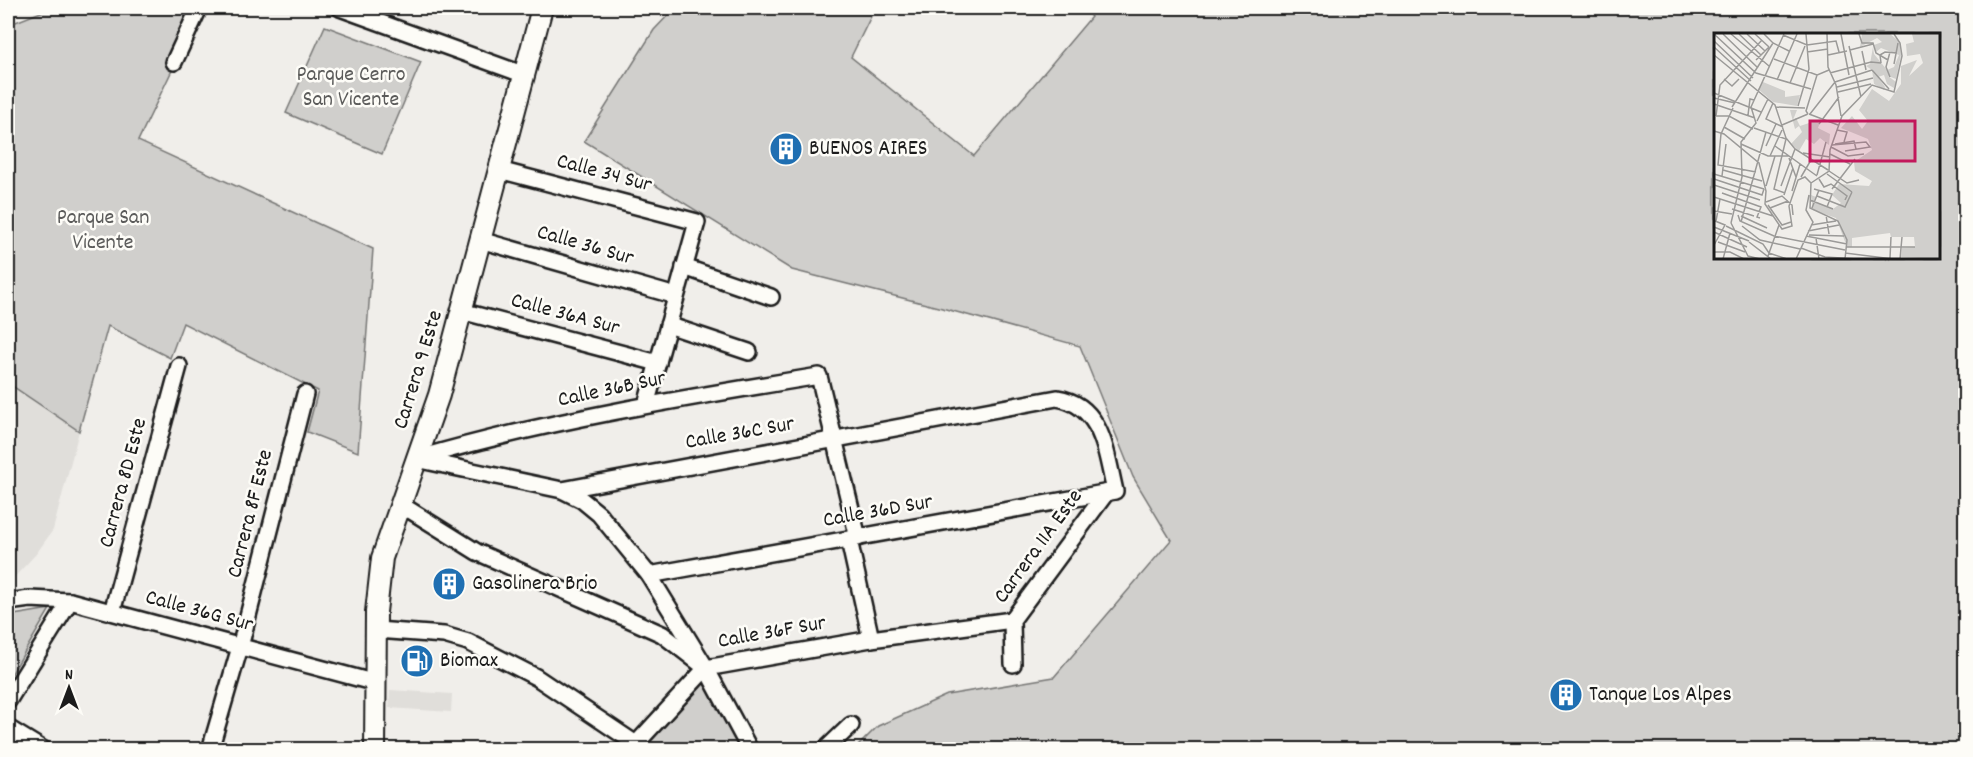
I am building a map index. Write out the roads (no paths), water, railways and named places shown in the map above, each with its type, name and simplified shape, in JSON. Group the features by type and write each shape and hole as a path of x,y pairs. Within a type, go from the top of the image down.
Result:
{"main road":[{"name":"Carrera 9 Este","path":"375,750 377,595 382,558 439,394 542,8"}],"street":[{"path":"174,62 199,8"},
{"path":"340,8 525,75"},
{"name":"Calle 34 Sur","path":"499,170 697,222 684,267"},
{"name":"Calle 36 Sur","path":"480,240 676,296"},
{"path":"646,405 684,267 771,297"},
{"name":"Calle 36A Sur","path":"461,311 658,363"},
{"path":"668,325 749,352"},
{"name":"Carrera 8D Este","path":"112,612 179,366"},
{"name":"Calle 36B Sur","path":"416,459 461,446 646,405 819,376 834,439"},
{"name":"Carrera 8F Este","path":"210,750 240,647 305,394"},
{"name":"Calle 36C Sur","path":"416,459 562,490 1049,398 1073,402 1086,411 1096,423 1110,492"},
{"path":"834,439 871,639"},
{"path":"562,490 582,500 599,514 649,575 706,668 750,750"},
{"name":"Calle 36D Sur","path":"649,575 1110,492"},
{"name":"Carrera 11A Este","path":"1012,664 1012,620 1110,492"},
{"name":"Calle 36F Sur","path":"400,504 477,552 662,634 706,668 871,639 1012,620"},
{"name":"Calle 36G Sur","path":"8,602 30,598 70,601 376,683"},
{"path":"8,701 70,601"},
{"path":"376,630 444,635 468,642 536,677 640,747 706,668"},
{"path":"825,750 851,725"},
{"path":"9,733 44,750"}],"place":[{"name":"BUENOS AIRES","path":"786,149"},
{"name":"Gasolinera Brio","path":"449,584"},
{"name":"Biomax","path":"417,661"},
{"name":"Tanque Los Alpes","path":"1566,695"}],"park label":[{"name":"Parque Cerro San Vicente","path":"351,88"},
{"name":"Parque San Vicente","path":"103,230"}]}
